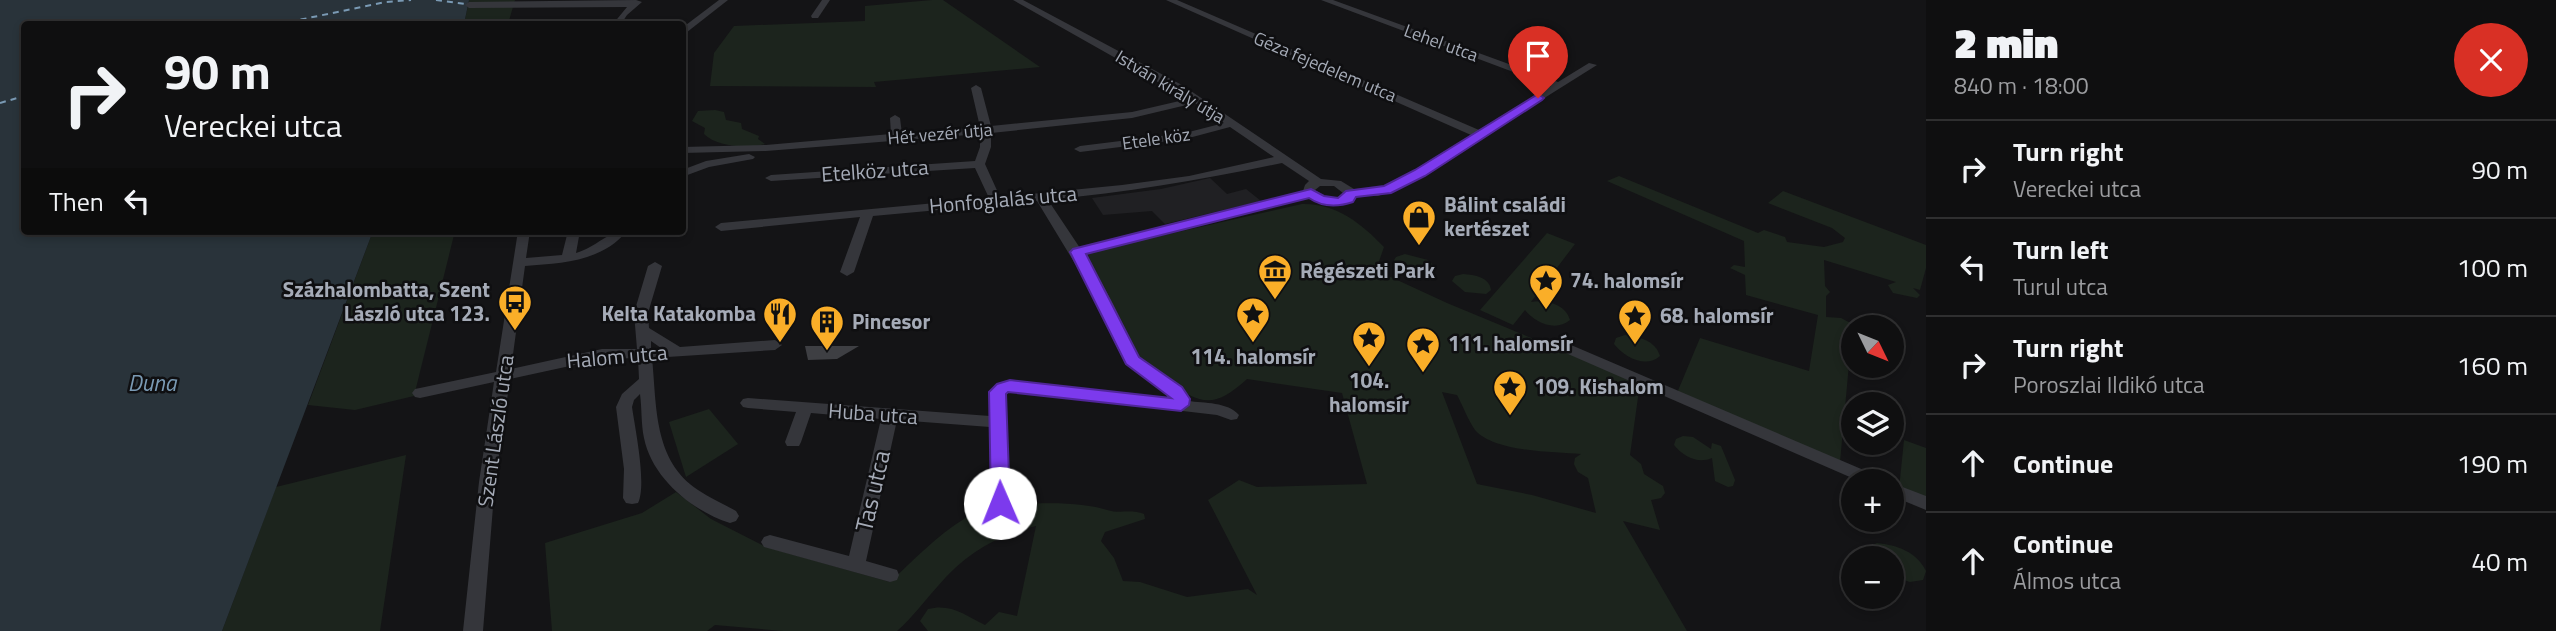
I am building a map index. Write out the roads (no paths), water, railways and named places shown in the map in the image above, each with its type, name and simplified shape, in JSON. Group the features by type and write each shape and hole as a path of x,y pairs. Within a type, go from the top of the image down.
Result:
{"street":[{"path":"686,30 724,0"},
{"path":"814,16 826,0"},
{"name":"István király útja","path":"1017,0 1164,79 1283,159 1315,188"},
{"path":"1175,2 1194,0"},
{"name":"Lehel utca","path":"1325,0 1558,85"},
{"path":"469,5 639,2"},
{"path":"619,21 624,13 639,2"},
{"name":"Géza fejedelem utca","path":"1175,2 1480,135"},
{"path":"1078,252 1337,183 1350,193 1378,192 1398,185 1592,65"},
{"path":"976,88 982,106 985,131 984,157 979,164 996,201"},
{"name":"Hét vezér útja","path":"686,150 766,148 985,131 1132,115 1196,100"},
{"path":"895,118 897,138"},
{"name":"Etele köz","path":"1080,149 1185,136 1231,124"},
{"path":"686,172 706,164 755,156 766,148"},
{"name":"Honfoglalás utca","path":"721,227 1041,198 1155,184 1283,159"},
{"name":"Etelköz utca","path":"771,178 979,164"},
{"path":"1315,188 1320,199 1338,202 1348,199 1350,193"},
{"path":"1041,198 1078,252 1111,313 1132,360 1176,391 1181,405"},
{"path":"847,272 868,213"},
{"name":"Szent László utca","path":"473,631 487,482 524,235"},
{"path":"568,258 573,235"},
{"path":"521,263 596,253 616,235"},
{"path":"655,266 640,313 652,438 659,458 674,479 691,494 730,516"},
{"path":"641,329 678,352"},
{"path":"1557,344 1846,469"},
{"name":"Halom utca","path":"420,393 580,357 619,352 642,354 775,345"},
{"path":"632,498 632,469 624,407 627,398 645,382"},
{"path":"1000,503 997,392 1010,386 1220,410 1231,415"},
{"name":"Huba utca","path":"748,403 998,422"},
{"path":"793,442 805,408"},
{"name":"Tas utca","path":"856,566 890,415"},
{"path":"1904,494 1926,503"},
{"path":"770,542 890,575"}],"water":[{"name":"Duna","path":"0,0 469,0 465,21 21,21 21,235 371,235 222,631 0,631"}],"place":[{"name":"Bálint családi kertészet","path":"1419,247"},
{"name":"Régészeti Park","path":"1275,301"},
{"name":"74. halomsír","path":"1546,311"},
{"name":"Százhalombatta, Szent László utca 123.","path":"515,332"},
{"name":"Kelta Katakomba","path":"780,344"},
{"name":"114. halomsír","path":"1253,344"},
{"name":"68. halomsír","path":"1635,346"},
{"name":"Pincesor","path":"827,352"},
{"name":"104. halomsír","path":"1369,368"},
{"name":"111. halomsír","path":"1423,374"},
{"name":"109. Kishalom","path":"1510,417"}]}
